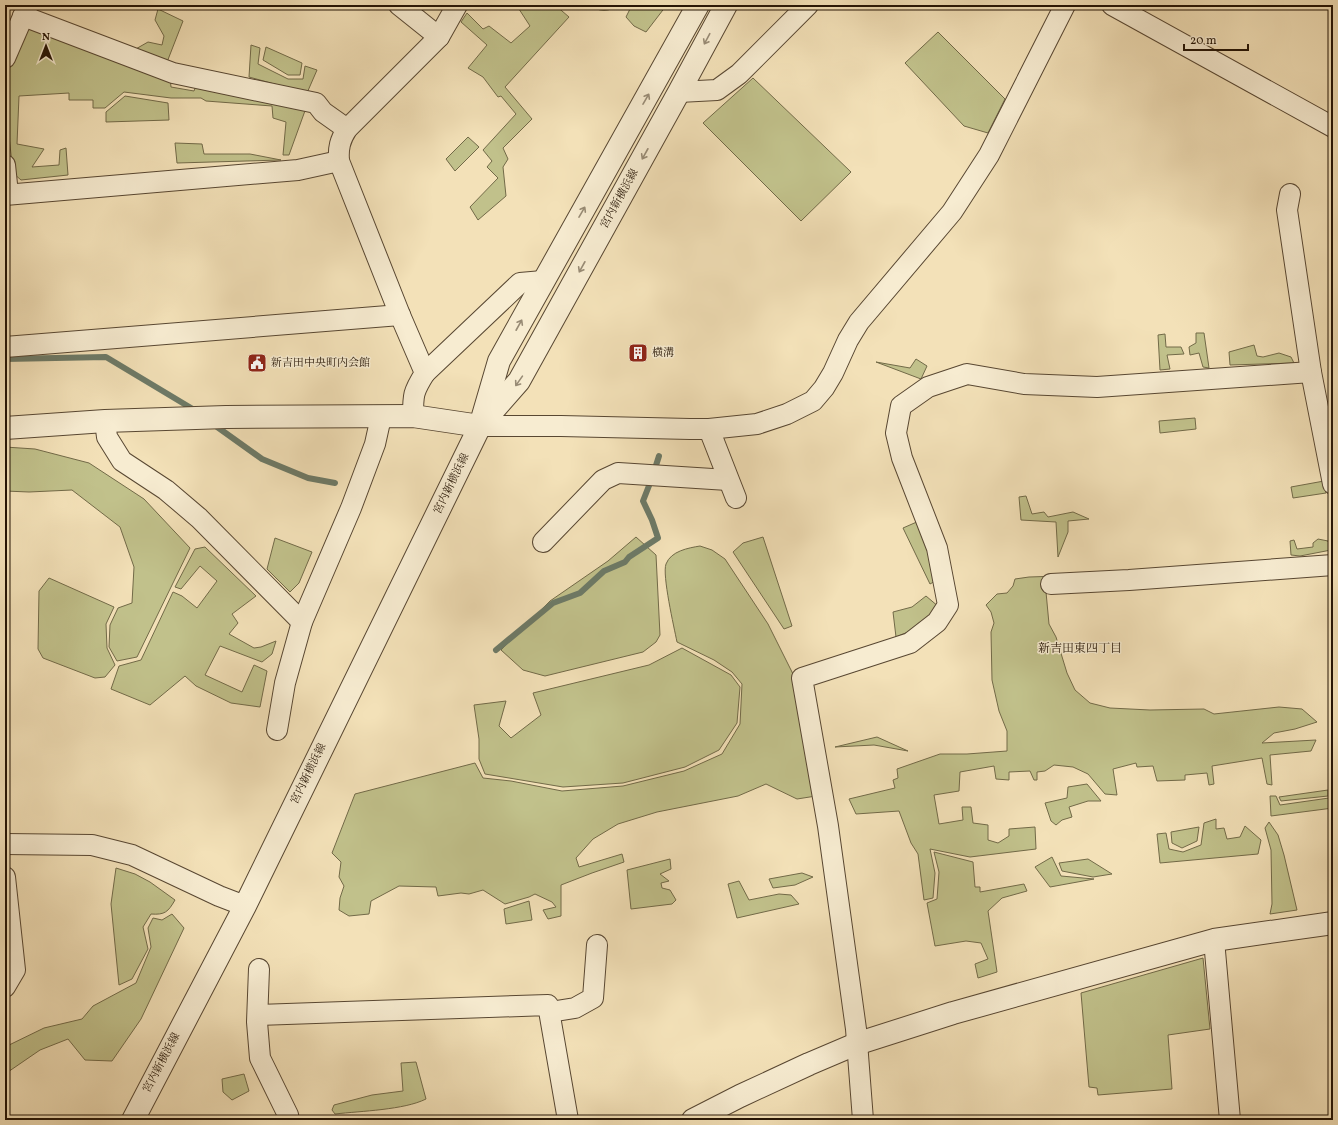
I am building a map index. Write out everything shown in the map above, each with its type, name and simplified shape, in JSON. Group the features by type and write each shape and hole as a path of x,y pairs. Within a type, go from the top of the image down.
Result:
{"street":[{"path":"399,5 439,37"},
{"path":"425,373 400,315 339,161 338,148 347,129 439,37 457,5"},
{"name":"宮内新横浜線","path":"133,1120 244,906 480,426 499,361 698,5"},
{"name":"宮内新横浜線","path":"480,426 519,381 726,5"},
{"path":"679,92 717,90 739,74 808,5"},
{"path":"5,428 105,421 186,418 413,416 480,426 709,429 758,424 787,414 813,401 824,388 833,373 848,340 859,322 952,212 988,155 1065,5"},
{"path":"1112,5 1333,127"},
{"path":"5,58 26,11 173,72 316,103 324,112 347,129"},
{"path":"5,165 6,194 298,170 339,161"},
{"path":"1290,194 1287,210 1311,372 1333,484"},
{"path":"413,416 414,391 425,373 520,283 543,281"},
{"path":"5,347 400,315"},
{"path":"863,1120 856,1029 828,826 802,678 910,643 937,622 948,605 938,548 902,458 896,433 901,406 928,387 967,374 1024,384 1097,387 1311,372"},
{"path":"277,730 286,683 302,622 351,508 375,444 381,417"},
{"path":"105,421 107,437 122,461 166,490 199,518 302,622"},
{"path":"709,429 736,498"},
{"path":"543,542 603,480 618,473 728,480"},
{"path":"1051,584 1333,566"},
{"path":"5,844 92,845 132,855 219,896 244,906"},
{"path":"5,877 16,970 5,987"},
{"path":"694,1120 740,1096 856,1044 953,1013 1214,940 1333,923"},
{"path":"1214,940 1230,1120"},
{"path":"550,1012 576,1008 593,998 597,945"},
{"path":"259,969 257,1022 260,1058 288,1115 289,1120"},
{"path":"258,1015 548,1005 568,1120"}],"green space":[{"path":"555,5 569,17 505,87 532,119 503,148 508,159 503,167 506,196 478,220 470,207 498,178 487,167 492,161 483,150 516,114 501,96 498,97 483,77 468,68 487,45 461,22 467,13 483,29 489,26 511,43 530,26 517,6"},
{"path":"589,5 619,5 612,9 600,10"},
{"path":"632,5 666,6 646,32 634,26 626,17"},
{"path":"158,9 183,21 162,75 170,77 171,87 194,91 197,83 306,108 289,155 283,155 286,122 273,118 272,106 206,101 201,98 171,98 124,92 105,108 93,108 93,100 69,100 69,93 19,96 17,144 44,149 32,167 59,165 60,150 66,148 68,175 21,180 13,173 5,99 5,73 24,26 134,50 148,42 162,45 164,36 155,20"},
{"path":"938,32 1005,99 988,133 964,126 905,63"},
{"path":"251,45 260,48 258,64 288,79 303,79 305,66 317,70 307,93 249,77"},
{"path":"266,47 302,63 300,75 288,75 263,60"},
{"path":"753,78 851,172 801,221 703,123"},
{"path":"125,96 168,103 169,120 106,122 106,112"},
{"path":"468,137 479,147 455,171 446,159"},
{"path":"175,143 202,144 204,154 250,154 281,160 177,163"},
{"path":"1196,333 1204,333 1209,368 1203,367 1199,353 1190,355 1189,347 1196,343"},
{"path":"1165,334 1166,347 1181,347 1184,354 1167,355 1170,369 1160,370 1158,335"},
{"path":"1254,345 1257,356 1263,357 1279,353 1291,357 1294,363 1230,365 1229,352"},
{"path":"916,359 927,366 921,379 876,362 910,368"},
{"path":"1195,418 1196,429 1160,433 1159,421"},
{"path":"5,447 35,449 89,463 144,499 190,548 137,657 117,661 109,647 110,625 118,608 132,603 134,567 120,527 72,490 29,492 5,491"},
{"path":"1324,481 1326,493 1293,498 1291,487"},
{"path":"1026,496 1032,514 1044,512 1048,517 1073,512 1089,519 1068,521 1068,532 1058,557 1056,522 1021,520 1019,497"},
{"path":"919,521 939,579 930,584 903,528"},
{"path":"636,537 656,555 660,635 656,642 643,652 545,676 523,670 501,650 550,601 608,561"},
{"path":"763,537 792,626 784,629 733,552 743,543"},
{"path":"275,538 312,552 299,583 290,592 267,569"},
{"path":"1318,539 1328,541 1331,550 1300,556 1291,555 1290,541 1294,540 1297,549 1313,547 1313,543"},
{"path":"700,546 712,550 725,559 768,624 795,678 816,796 797,799 766,784 738,796 657,812 618,824 593,839 576,858 579,867 622,854 624,862 561,885 561,916 548,919 543,910 556,907 552,902 535,894 505,904 483,890 469,894 461,893 438,896 436,887 399,886 371,901 369,914 349,916 339,910 340,898 344,886 339,877 341,862 332,853 355,794 475,763 483,778 511,781 562,791 623,786 684,771 722,754 740,724 742,684 732,672 714,660 677,642 669,602 665,570 668,560 676,553"},
{"path":"205,547 256,596 232,614 238,623 229,634 254,648 276,641 272,654 262,662 220,646 205,675 242,692 254,665 267,671 260,707 231,703 196,686 185,676 150,705 111,689 119,666 141,660 173,592 182,596 197,608 217,581 200,566 181,589 175,587 195,549"},
{"path":"1059,576 1046,592 1049,624 1056,637 1067,673 1075,690 1090,703 1110,708 1150,710 1204,709 1214,714 1279,707 1302,709 1317,722 1295,729 1274,733 1262,743 1316,740 1311,751 1270,755 1272,785 1267,784 1262,758 1212,766 1214,784 1209,785 1207,773 1185,775 1185,780 1157,781 1153,766 1137,767 1136,763 1113,769 1117,795 1105,794 1088,774 1073,767 1054,765 1045,771 1037,772 1037,780 1034,780 1030,771 1009,772 1009,780 996,779 994,766 960,772 959,791 934,795 939,824 963,820 962,807 971,807 973,823 988,825 988,840 998,843 1009,836 1009,829 1035,827 1036,849 970,857 930,849 935,873 933,898 924,900 918,854 911,843 899,811 856,814 849,799 895,788 893,780 898,778 897,769 940,754 967,754 1007,751 1007,731 999,711 992,680 991,632 994,623 991,612 986,605 997,594 1007,593 1013,586 1015,579"},
{"path":"49,578 114,607 106,624 107,648 115,665 105,677 95,678 43,658 38,649 39,591"},
{"path":"926,596 939,607 915,629 896,637 893,612 912,607"},
{"path":"682,648 731,675 740,687 737,723 719,750 685,767 623,783 563,787 485,774 479,759 479,739 474,705 506,701 499,726 511,738 541,715 533,693 649,665"},
{"path":"877,737 908,751 874,745 835,747"},
{"path":"1087,784 1101,801 1088,801 1069,807 1072,817 1062,820 1056,825 1051,821 1045,803 1067,798 1068,787"},
{"path":"1328,790 1328,796 1281,801 1279,797"},
{"path":"1333,792 1333,808 1271,816 1270,796 1276,796 1280,805 1329,798"},
{"path":"1216,819 1216,829 1224,828 1227,839 1240,837 1245,826 1261,840 1258,854 1160,863 1157,834 1166,833 1169,849 1183,852 1201,845 1204,823"},
{"path":"1269,822 1278,835 1297,910 1270,914 1272,904 1271,850 1265,828"},
{"path":"1199,827 1197,841 1182,848 1172,843 1171,832"},
{"path":"934,852 973,862 975,887 980,887 980,892 1024,884 1027,891 1002,898 988,911 997,972 978,978 975,964 988,959 981,943 966,941 935,946 927,903 937,899 939,872"},
{"path":"1052,857 1061,876 1094,879 1050,887 1035,867"},
{"path":"670,859 671,869 660,874 669,881 661,883 662,888 670,890 676,900 672,904 631,909 627,870"},
{"path":"1088,859 1112,874 1093,877 1062,871 1059,863"},
{"path":"116,868 135,874 150,882 175,900 166,912 151,914 143,927 148,949 132,979 119,985 111,904"},
{"path":"802,873 813,877 795,885 773,888 769,879"},
{"path":"739,881 749,900 779,894 791,895 799,904 737,918 728,884"},
{"path":"529,901 532,920 506,924 504,909"},
{"path":"172,914 184,928 141,1019 112,1061 85,1060 68,1039 40,1050 5,1074 5,1047 44,1028 82,1019 93,1006 136,983 151,947 148,928 153,918 162,920"},
{"path":"1203,958 1210,1029 1168,1035 1172,1089 1098,1095 1097,1088 1089,1087 1081,993"},
{"path":"416,1062 426,1099 406,1106 382,1110 335,1114 332,1110 334,1105 372,1095 403,1091 401,1063"},
{"path":"244,1074 249,1091 232,1100 223,1092 222,1079"}],"waterway":[{"path":"5,359 106,357 196,411"},
{"path":"213,424 262,459 308,478 335,483"},
{"path":"496,650 553,603 580,593 604,571 625,562 629,557 658,538 652,520 643,501 659,456"}],"place":[{"name":"横溝","path":"638,353"},
{"name":"新吉田中央町内会館","path":"257,363"}],"district":[{"name":"新吉田東四丁目","path":"1080,649"}]}
